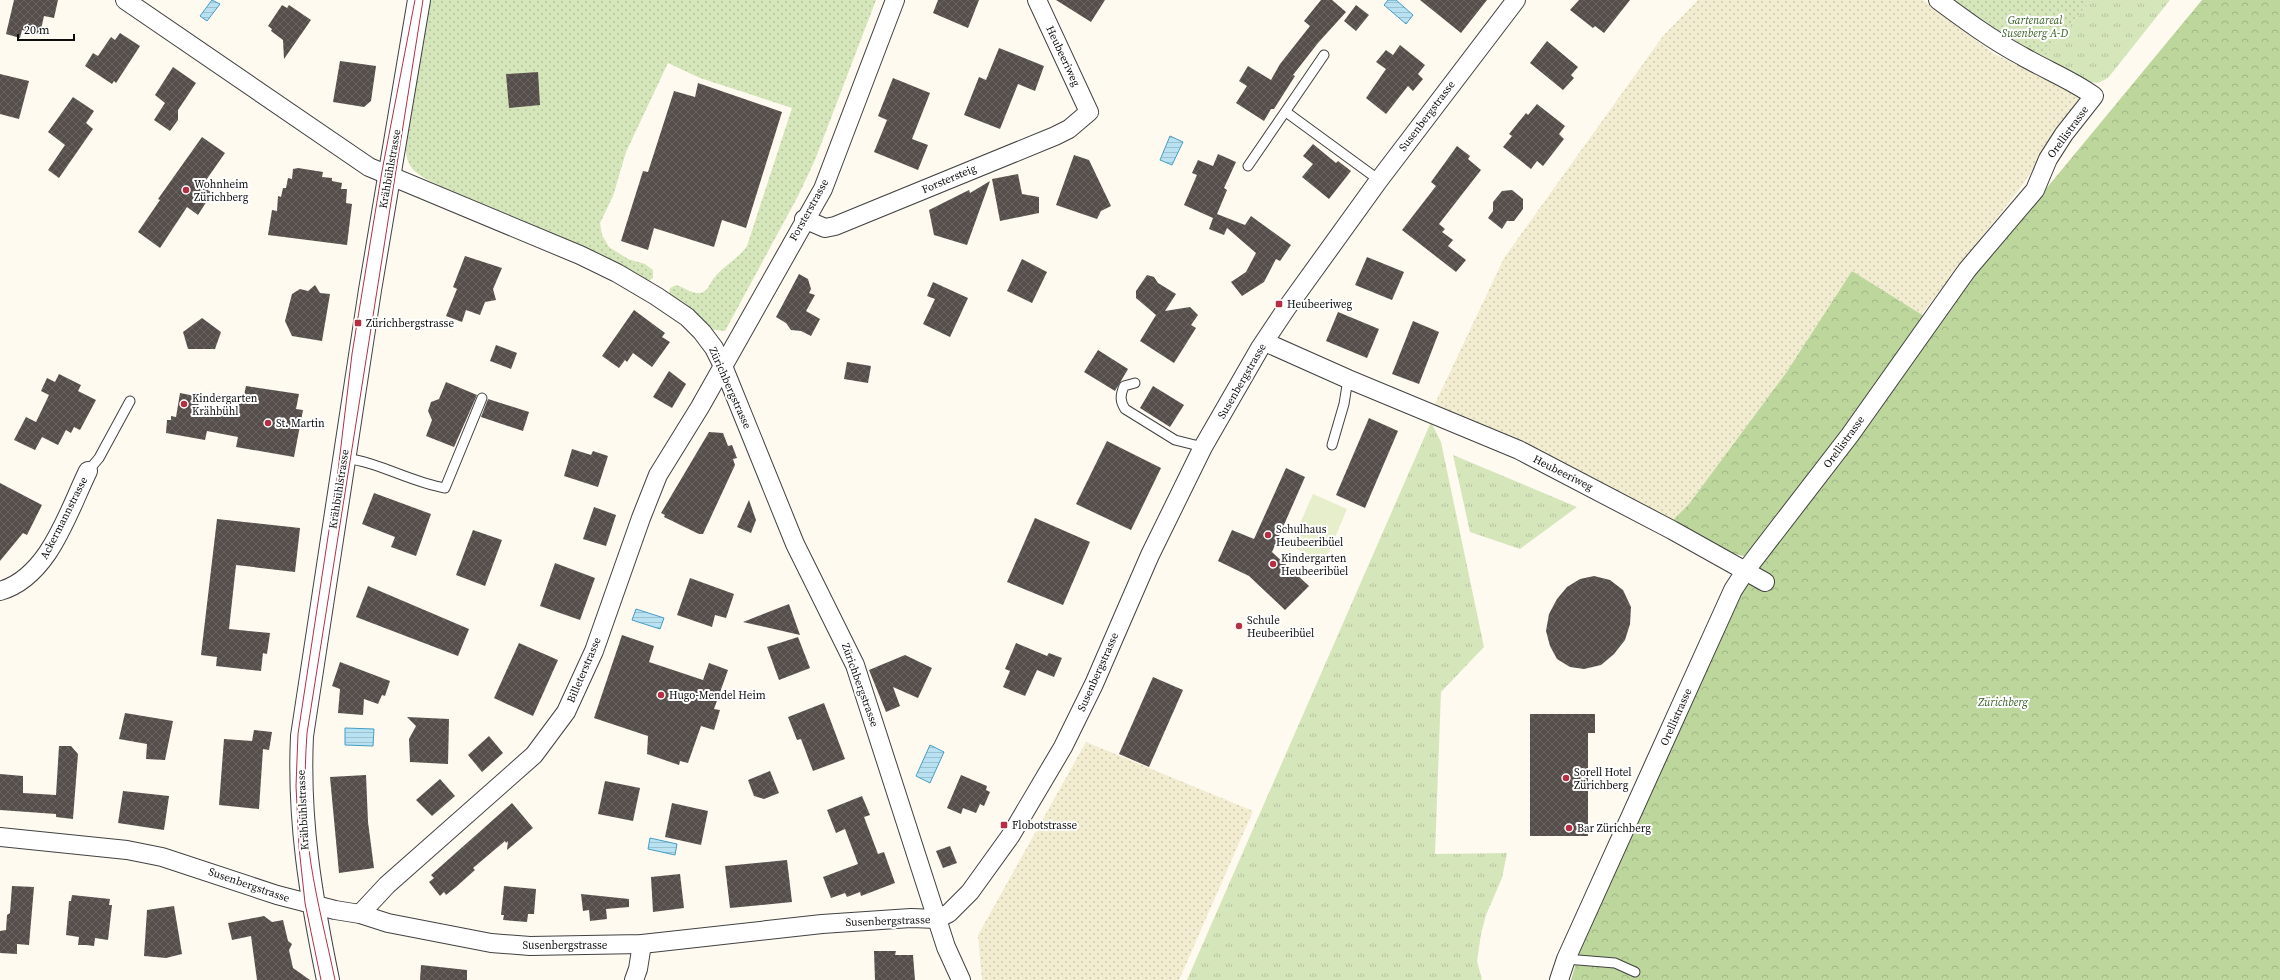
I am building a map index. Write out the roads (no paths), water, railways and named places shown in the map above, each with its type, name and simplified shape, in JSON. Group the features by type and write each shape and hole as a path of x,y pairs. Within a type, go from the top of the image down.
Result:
{"street":[{"name":"Zürichbergstrasse","path":"125,0 369,167 389,174 573,252 617,273 687,317 707,339 723,366 795,544 854,665 937,919 961,980"},
{"name":"Krähbühlstrasse","path":"328,980 313,904 301,811 302,736 389,174 419,0"},
{"name":"Forsterstrasse","path":"723,366 804,219 823,189 896,0"},
{"name":"Heubeeriweg","path":"1037,0 1089,112"},
{"name":"Susenbergstrasse","path":"0,838 127,850 162,857 277,895 360,914 388,923 491,942 530,946 642,944 822,924 911,918 937,919 961,903 981,878 1011,835 1062,747 1094,684 1150,555 1204,447 1265,342 1379,180 1516,0"},
{"name":"Orellistrasse","path":"1559,980 1566,959 1733,590 1746,570 1850,435 1967,270 2035,190 2048,159 2064,134 2094,96 2082,87 2012,51 1969,24 1938,0"},
{"name":"Forstersteig","path":"804,219 825,228 835,226 1055,136 1069,129 1089,112"},
{"name":"Heubeeriweg","path":"1265,342 1348,380 1519,450 1746,570 1765,582"},
{"name":"Billeterstrasse","path":"360,914 387,885 534,755 566,712 594,651 641,518 658,475 723,366"},
{"name":"Ackermannstrasse","path":"0,591 24,580 42,562 88,471"},
{"path":"634,980 638,969 642,944"}],"lane":[{"path":"1248,166 1324,55"},
{"path":"1286,112 1379,180"},
{"path":"1332,445 1344,404 1348,380"},
{"path":"1135,383 1124,386 1120,394 1121,402 1125,409 1175,440 1204,447"},
{"path":"344,458 357,459 423,484 445,488 482,398"},
{"path":"88,471 99,458 130,401"},
{"path":"1566,959 1615,963 1635,972"}],"water":[{"path":"212,0 220,4 207,21 200,16"},
{"path":"1388,0 1396,0 1413,15 1406,24 1384,5"},
{"path":"1170,136 1183,142 1172,165 1160,160"},
{"path":"636,609 664,618 660,629 632,620"},
{"path":"345,728 374,729 373,746 345,745"},
{"path":"930,745 944,752 930,783 916,776"},
{"path":"650,838 677,844 675,855 648,849"}],"tram line":[{"path":"321,980 305,903 299,847 296,786 298,734 338,471 352,354 382,171 415,0"},
{"path":"335,980 316,893 307,831 305,798 307,733 423,0"}],"place":[{"name":"Wohnheim Zürichberg","path":"186,190"},
{"name":"Heubeeriweg","path":"1279,304"},
{"name":"Zürichbergstrasse","path":"358,323"},
{"name":"Kindergarten Krähbühl","path":"184,404"},
{"name":"St. Martin","path":"268,423"},
{"name":"Schulhaus Heubeeribüel","path":"1268,535"},
{"name":"Kindergarten Heubeeribüel","path":"1273,564"},
{"name":"Schule Heubeeribüel","path":"1239,626"},
{"name":"Hugo-Mendel Heim","path":"661,695"},
{"name":"Sorell Hotel Zürichberg","path":"1566,778"},
{"name":"Flobotstrasse","path":"1004,825"},
{"name":"Bar Zürichberg","path":"1569,828"}],"park label":[{"name":"Gartenareal Susenberg A-D","path":"2035,26"},
{"name":"Zürichberg","path":"2003,702"}]}
